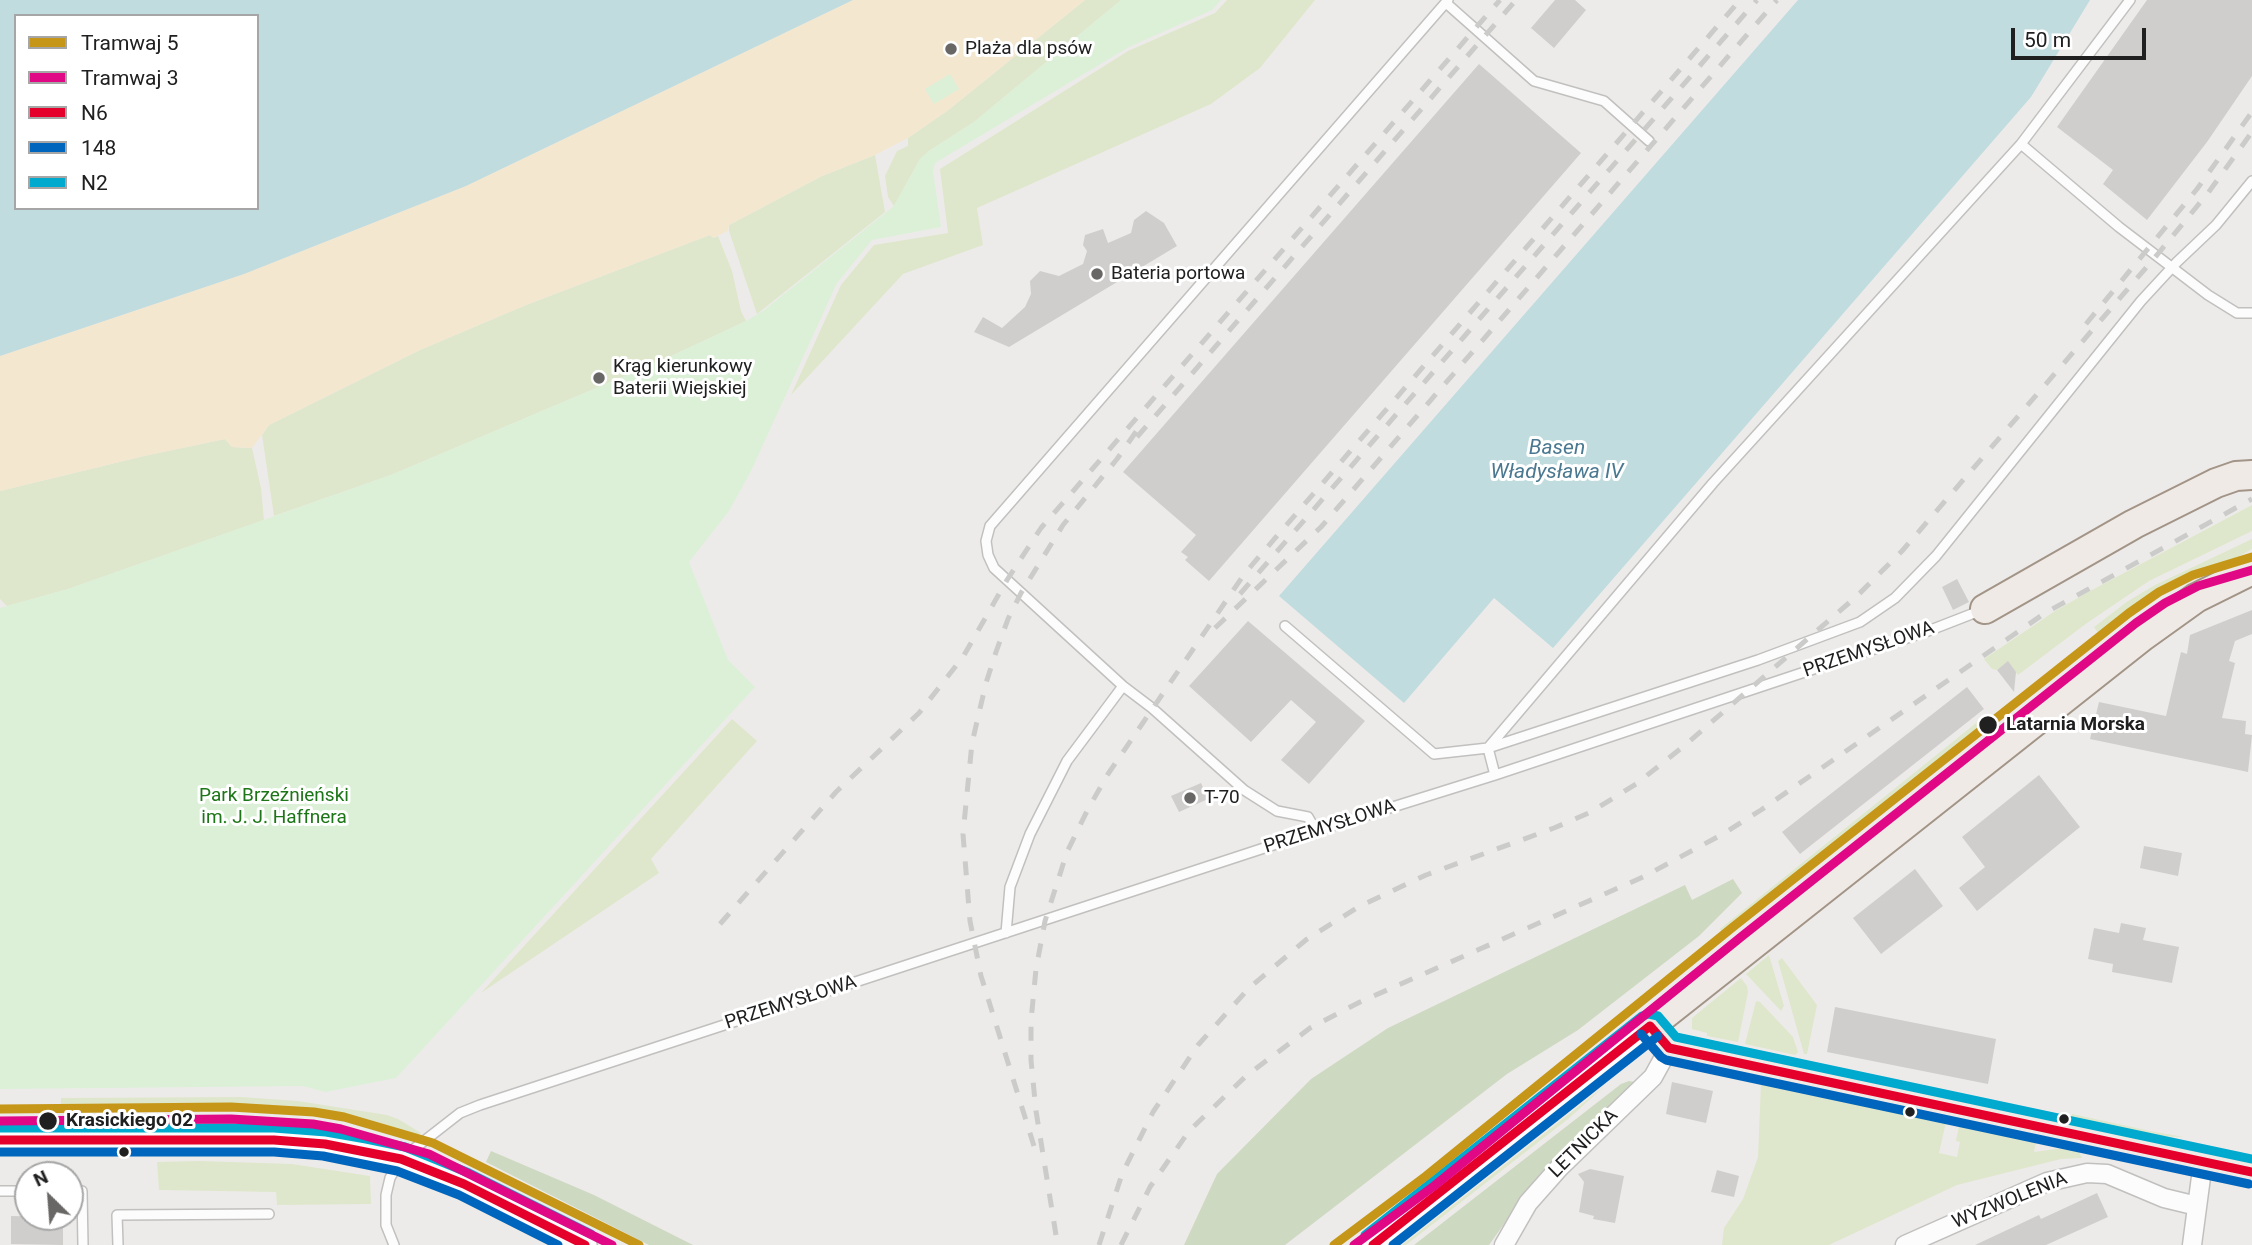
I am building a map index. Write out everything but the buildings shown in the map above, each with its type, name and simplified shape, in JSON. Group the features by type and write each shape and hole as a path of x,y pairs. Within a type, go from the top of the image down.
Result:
{"main road":[{"name":"PRZEMYSŁOWA","path":"1985,610 2134,524 2216,483 2236,476 2252,475"},
{"path":"2252,570 2196,598 2143,636 1650,1026 1669,1048 2252,1172"}],"street":[{"path":"1373,1245 1650,1026"},
{"name":"LETNICKA","path":"1504,1245 1528,1203 1559,1168 1653,1077 1669,1048"},
{"path":"0,1140 274,1140 325,1144 401,1159 464,1184 585,1245"},
{"path":"2192,1245 2203,1162"},
{"name":"WYZWOLENIA","path":"1905,1245 2047,1182 2087,1173 2108,1174 2164,1198 2197,1206"}],"lane":[{"path":"1489,748 1713,484 2021,144 2130,0"},
{"path":"1316,831 1308,817 1278,811 1244,790 1152,708 1123,686 994,568 986,541 990,526 1447,2 1534,81 1604,102 1648,141"},
{"path":"2021,144 2119,227 2208,295 2237,313 2252,313"},
{"path":"1285,626 1434,754 1489,748 1758,660 1860,622 1895,598 1936,556 2141,301 2216,225 2252,181"},
{"name":"PRZEMYSŁOWA","path":"401,1159 460,1114 480,1105 1495,775 1985,610"},
{"path":"1006,933 1010,887 1030,834 1067,761 1123,686"},
{"path":"1489,748 1495,775"},
{"path":"394,1245 386,1225 386,1195 390,1178 401,1159"},
{"path":"118,1245 117,1215 269,1214"}],"green space":[{"path":"1085,0 1121,0 974,122 920,159 894,206 888,197 885,176 897,151 908,146 908,138 947,111"},
{"name":"Park Brzeźnieński im. J. J. Haffnera","path":"1121,0 1221,0 1212,10 1129,47 935,163 933,171 941,227 872,240 837,283 751,471 729,511 689,562 728,660 755,687 396,1078 325,1092 303,1086 0,1089 0,608 68,589 391,475 667,358 746,321 763,311 894,206 920,159 929,151 974,122"},
{"path":"1227,0 1315,0 1260,68 1211,104 977,208 983,245 903,274 791,395 841,285 874,245 948,233 940,169 1128,51 1215,13"},
{"path":"950,74 959,89 934,104 925,89"},
{"path":"875,155 885,212 757,314 729,225 822,176"},
{"path":"710,235 714,238 718,236 732,271 741,311 746,321 667,358 391,475 274,516 262,435 269,425 420,350 526,305"},
{"path":"225,439 232,447 252,448 261,488 264,520 68,589 7,606 0,599 0,491"},
{"path":"2252,505 2252,531 2149,581 2018,675 2008,662 1997,670 1992,669 1984,659 2055,611"},
{"path":"2252,539 2252,549 2234,559 2183,576 2138,603 2098,633 2094,627 2128,601 2155,585"},
{"path":"732,719 757,741 651,859 659,873 481,993"},
{"path":"1981,719 1984,723 1722,933 1720,929"},
{"path":"1733,879 1742,893 1699,936 1578,1030 1507,1074 1285,1245 1184,1245 1217,1174 1311,1079 1388,1028 1685,885 1692,900"},
{"path":"1769,955 1784,1006 1781,1011 1746,974"},
{"path":"1782,958 1817,1005 1807,1054 1804,1054 1778,961"},
{"path":"1741,978 1748,992 1738,1042 1707,1036 1707,1033 1692,1029 1692,1018"},
{"path":"1756,1001 1793,1037 1798,1052 1795,1055 1745,1044"},
{"path":"1635,1082 1526,1193 1489,1245 1414,1245 1621,1084"},
{"path":"1761,1083 1946,1122 1939,1153 1957,1157 1959,1126 2036,1142 2034,1152 2063,1148 2078,1150 2082,1158 2061,1159 1957,1185 1829,1245 1722,1245 1724,1228 1743,1199 1758,1157"},
{"path":"1606,1085 1568,1119 1406,1245 1402,1245"},
{"path":"241,1097 298,1101 387,1115 421,1133 418,1135 353,1115 273,1106 61,1106 61,1098"},
{"path":"2072,1114 2184,1137 2150,1136 2071,1120"},
{"path":"61,1120 268,1120 330,1128 397,1142 323,1133 61,1132"},
{"path":"491,1151 594,1195 693,1245 649,1245 486,1162"},
{"path":"157,1162 292,1164 370,1176 371,1204 277,1205 276,1192 159,1190"}],"sand":[{"path":"853,0 1085,0 947,111 908,138 875,155 822,176 729,225 728,231 713,238 710,235 526,305 420,350 269,425 252,448 232,447 225,439 0,491 0,356 244,274 466,186"}],"water":[{"path":"0,0 853,0 466,186 244,274 0,356"},
{"name":"Basen Władysława IV","path":"1798,0 2090,0 2031,97 1553,648 1494,598 1404,703 1279,596"}],"railway":[{"path":"720,924 836,792 919,713 963,657 1007,580 1041,528 1500,0"},
{"path":"1137,437 1516,0"},
{"path":"1056,1235 1036,1111 1031,1060 1031,1021 1036,969 1045,921 1067,852 1088,809 1108,774 1245,573 1740,0"},
{"path":"1240,594 1757,0"},
{"path":"1215,628 1321,527 1777,0"},
{"path":"2086,324 2197,189 2252,112"},
{"path":"1099,1245 1122,1174 1153,1112 1198,1045 1249,988 1307,939 1360,906 1426,875 1591,812 1636,784 1684,746 1857,596 1902,551 2157,255 2208,193 2252,132"},
{"path":"1034,1146 981,976 970,921 963,834 972,743 996,652 1021,593 1063,525 1117,459 1140,426"},
{"path":"1121,1245 1150,1187 1189,1131 1246,1076 1310,1028 1360,1002 1643,877 1723,834 2045,613 2252,499"}],"tram line":[{"name":"5","path":"1334,1245 1426,1176 1733,927 2129,613 2159,592 2193,575 2252,557"},
{"name":"3","path":"1354,1245 1434,1186 1741,937 2136,623 2165,603 2198,586 2252,570"},
{"name":"5","path":"0,1109 231,1107 314,1112 344,1117 433,1143 639,1245"},
{"name":"3","path":"0,1121 231,1119 313,1124 341,1129 429,1154 612,1245"}],"transit line":[{"name":"N2","path":"1365,1235 1642,1016 1649,1014 1658,1016 1676,1037 2252,1159"},
{"name":"N6","path":"1650,1026 1669,1048 2252,1172"},
{"name":"N6","path":"1373,1245 1650,1026"},
{"name":"148","path":"1641,1034 1666,1060 2249,1184"},
{"name":"148","path":"1393,1245 1658,1036"},
{"name":"N2","path":"0,1128 274,1128 326,1132 366,1139 405,1147 469,1173 591,1234"},
{"name":"N6","path":"0,1140 274,1140 325,1144 401,1159 464,1184 585,1245"},
{"name":"148","path":"0,1152 274,1152 323,1156 397,1171 459,1195 558,1245"}],"place":[{"name":"Plaża dla psów","path":"951,49"},
{"name":"Bateria portowa","path":"1097,274"},
{"name":"Krąg kierunkowy Baterii Wiejskiej","path":"599,378"},
{"name":"Latarnia Morska","path":"1988,725"},
{"name":"T-70","path":"1190,798"},
{"name":"Krasickiego 02","path":"48,1121"}]}
